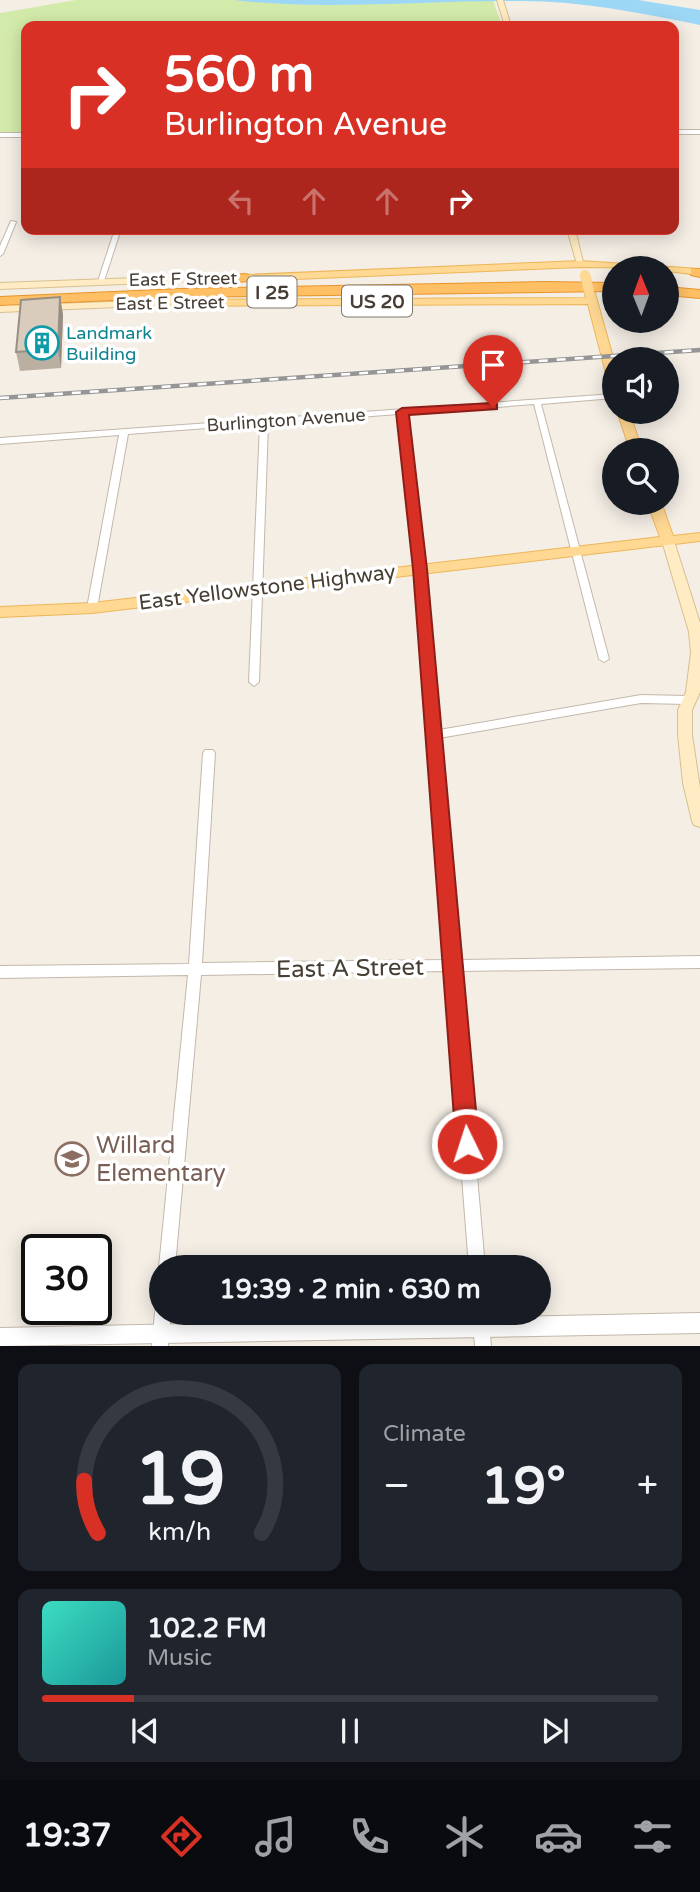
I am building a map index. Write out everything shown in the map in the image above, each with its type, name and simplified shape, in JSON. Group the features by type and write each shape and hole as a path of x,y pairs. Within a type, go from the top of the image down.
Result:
{"highway":[{"name":"US 20","path":"16,292 245,278"},
{"name":"I 25","path":"0,293 225,286 602,285"},
{"name":"I 25","path":"0,305 195,293 602,285"},
{"path":"679,286 700,288"},
{"path":"679,292 700,294"},
{"name":"US 20","path":"0,305 162,303"}],"main road":[{"path":"500,2 506,21"},
{"path":"572,235 605,347"},
{"name":"East F Street","path":"0,286 602,265"},
{"path":"679,270 698,272"},
{"name":"East E Street","path":"162,303 591,296"},
{"path":"659,515 696,632 698,653 687,760 700,821"},
{"name":"East Yellowstone Highway","path":"0,612 92,608 700,537"}],"street":[{"path":"679,132 700,132"},
{"path":"0,135 21,135"},
{"path":"0,254 13,222"},
{"path":"101,281 116,235"},
{"name":"Burlington Avenue","path":"0,441 602,397"},
{"path":"537,402 604,659"},
{"path":"402,412 420,569 476,1255"},
{"path":"254,682 260,588 264,421"},
{"path":"92,608 124,432"},
{"path":"432,735 641,699 693,694"},
{"path":"168,1255 195,970 209,753"},
{"name":"East A Street","path":"0,972 700,962"},
{"path":"551,1320 700,1323"},
{"path":"0,1338 160,1341 393,1325"},
{"path":"481,1325 483,1346"}],"green space":[{"path":"76,0 231,0 328,5 493,0 500,21 21,21 21,132 0,132 0,13"}],"water":[{"path":"233,0 638,0 700,10 700,25 611,8 566,3 485,1 305,5"}],"building":[{"path":"60,297 58,349 16,352 21,300"}],"railway":[{"path":"0,398 700,350"}],"place":[{"name":"Landmark Building","path":"42,343"},
{"name":"Willard Elementary","path":"72,1159"}],"route":[{"path":"467,1144 420,569 402,412 493,407"}]}
